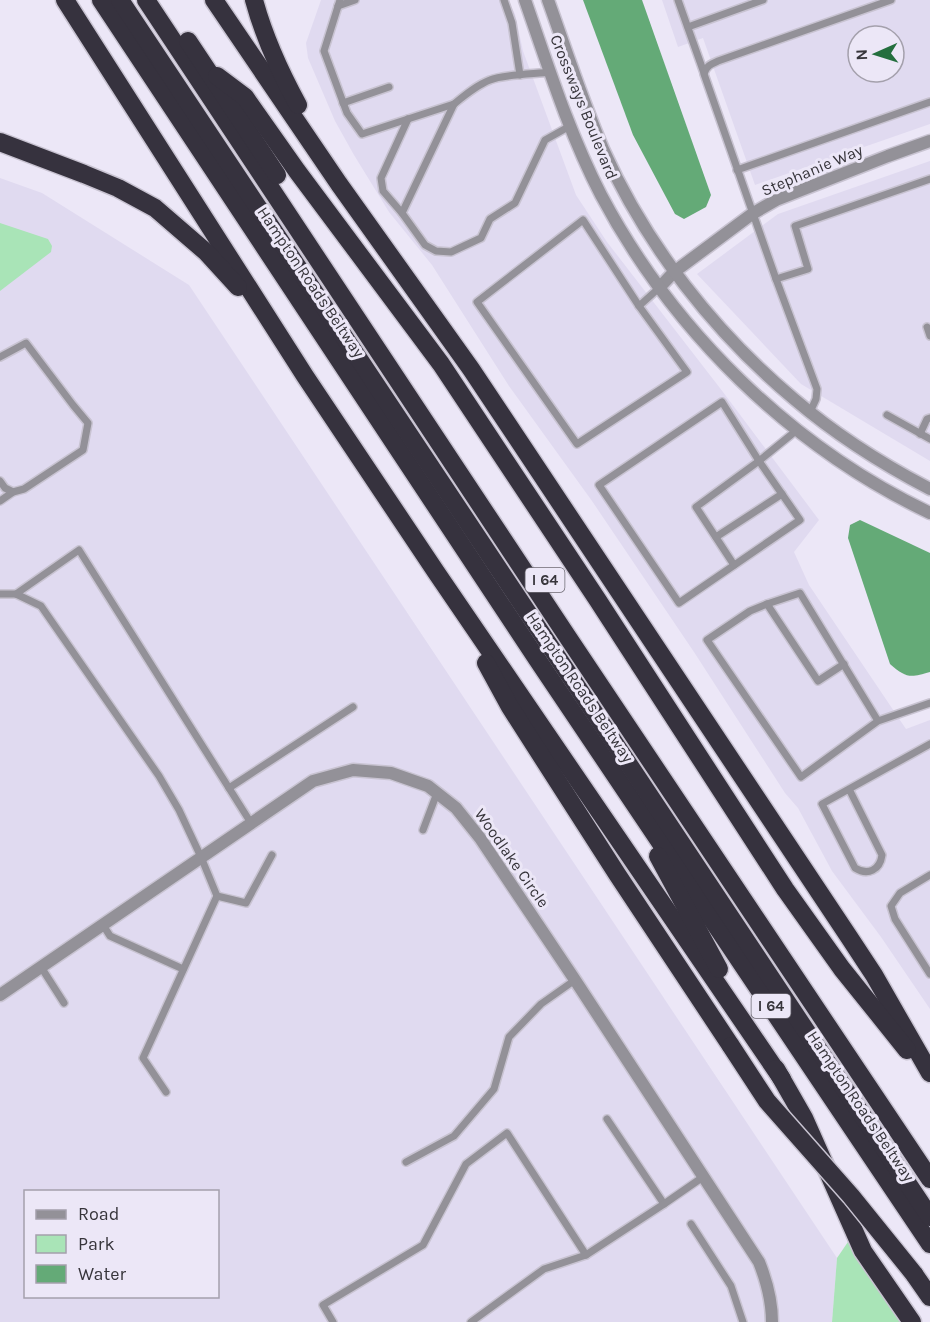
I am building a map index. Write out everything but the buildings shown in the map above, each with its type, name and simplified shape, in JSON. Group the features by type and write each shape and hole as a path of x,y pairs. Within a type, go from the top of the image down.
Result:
{"highway":[{"path":"64,0 305,376 782,1079"},
{"name":"Hampton Roads Beltway","path":"101,0 537,658 930,1244"},
{"path":"120,0 930,1216"},
{"path":"146,0 930,1179"},
{"name":"Hampton Roads Beltway","path":"160,0 930,1160"},
{"path":"214,0 339,184 471,369 774,823 874,975 930,1075"},
{"path":"254,0 280,71 339,184"},
{"path":"206,68 245,97 441,364 785,889 855,985 930,1075"},
{"path":"0,142 118,188 155,208 206,252 247,296 305,376"},
{"path":"436,572 510,707 767,1101 851,1196 930,1297"},
{"path":"611,767 706,945 804,1118 863,1251 912,1322"}],"street":[{"name":"Crossways Boulevard","path":"525,0 570,126 601,195 659,288 723,363 797,430 878,486 930,513"},
{"name":"Crossways Boulevard","path":"548,0 604,150 645,227 674,272 726,334 794,400 872,455 930,489"},
{"name":"Stephanie Way","path":"659,288 674,272 752,214 776,200 930,141"},
{"name":"Woodlake Circle","path":"0,995 313,781 353,770 391,773 428,786 456,808 480,838 759,1262 768,1284 772,1322"}],"lane":[{"path":"355,0 339,3 324,51 347,113 362,134 454,104 491,79 551,72"},
{"path":"504,0 512,23 520,75"},
{"path":"678,0 752,214 817,389 816,399 810,412"},
{"path":"688,27 764,0"},
{"path":"705,78 705,69 717,61 891,0"},
{"path":"344,103 389,87"},
{"path":"737,170 930,102"},
{"path":"402,213 454,104"},
{"path":"408,119 381,178 384,190 425,245 436,251 451,252 481,238 490,219 515,203 545,140 570,126"},
{"path":"776,279 808,269 795,226 930,178"},
{"path":"584,220 639,306 687,372 577,444 477,302 584,220"},
{"path":"639,306 659,288"},
{"path":"927,327 930,336"},
{"path":"0,357 26,343 88,423 83,450 24,489 13,492 0,501"},
{"path":"722,402 782,494 800,520 679,603 599,484 722,402"},
{"path":"887,415 930,440"},
{"path":"920,434 927,419 930,418"},
{"path":"734,565 696,507 797,430"},
{"path":"0,481 5,488 13,492"},
{"path":"716,537 782,494"},
{"path":"16,594 79,550 252,823"},
{"path":"878,721 800,592 750,611 707,640 801,777 878,721 930,703"},
{"path":"0,594 16,594 41,606 159,776 179,810 217,896 143,1058 166,1092"},
{"path":"767,604 818,681 844,664"},
{"path":"229,788 353,707"},
{"path":"849,789 882,855 878,867 867,872 855,868 822,804 849,789 930,744"},
{"path":"423,830 437,793"},
{"path":"217,896 246,903 272,855"},
{"path":"930,876 900,893 891,906 895,919 930,974"},
{"path":"103,925 110,936 183,969"},
{"path":"40,967 64,1004"},
{"path":"406,1162 454,1136 494,1089 509,1036 540,1004 575,980"},
{"path":"607,1119 664,1204"},
{"path":"333,1322 323,1305 423,1245 466,1164 507,1133 586,1255"},
{"path":"471,1322 544,1269 586,1255 703,1177"},
{"path":"691,1224 731,1286 743,1322"}],"shaded area":[{"path":"321,0 508,0 515,14 523,51 576,195 607,242 819,520 794,552 809,585 906,729 930,720 930,1009 832,871 798,808 785,793 694,652 592,501 509,386 432,265 389,212 354,155 335,121 308,58 306,43"},
{"path":"662,0 930,0 930,124 755,185 703,38 678,47"},
{"path":"930,161 930,461 801,384 697,274 778,214"},
{"path":"0,178 42,193 189,285 837,1258 832,1322 0,1322"}],"green space":[{"path":"0,223 48,239 52,246 51,252 0,291"},
{"path":"850,1239 904,1322 832,1322 837,1258"}],"water":[{"path":"583,0 642,0 711,195 706,207 684,219 675,214 633,135"},
{"path":"860,520 930,553 930,672 908,676 890,664 848,538 850,525"}]}
